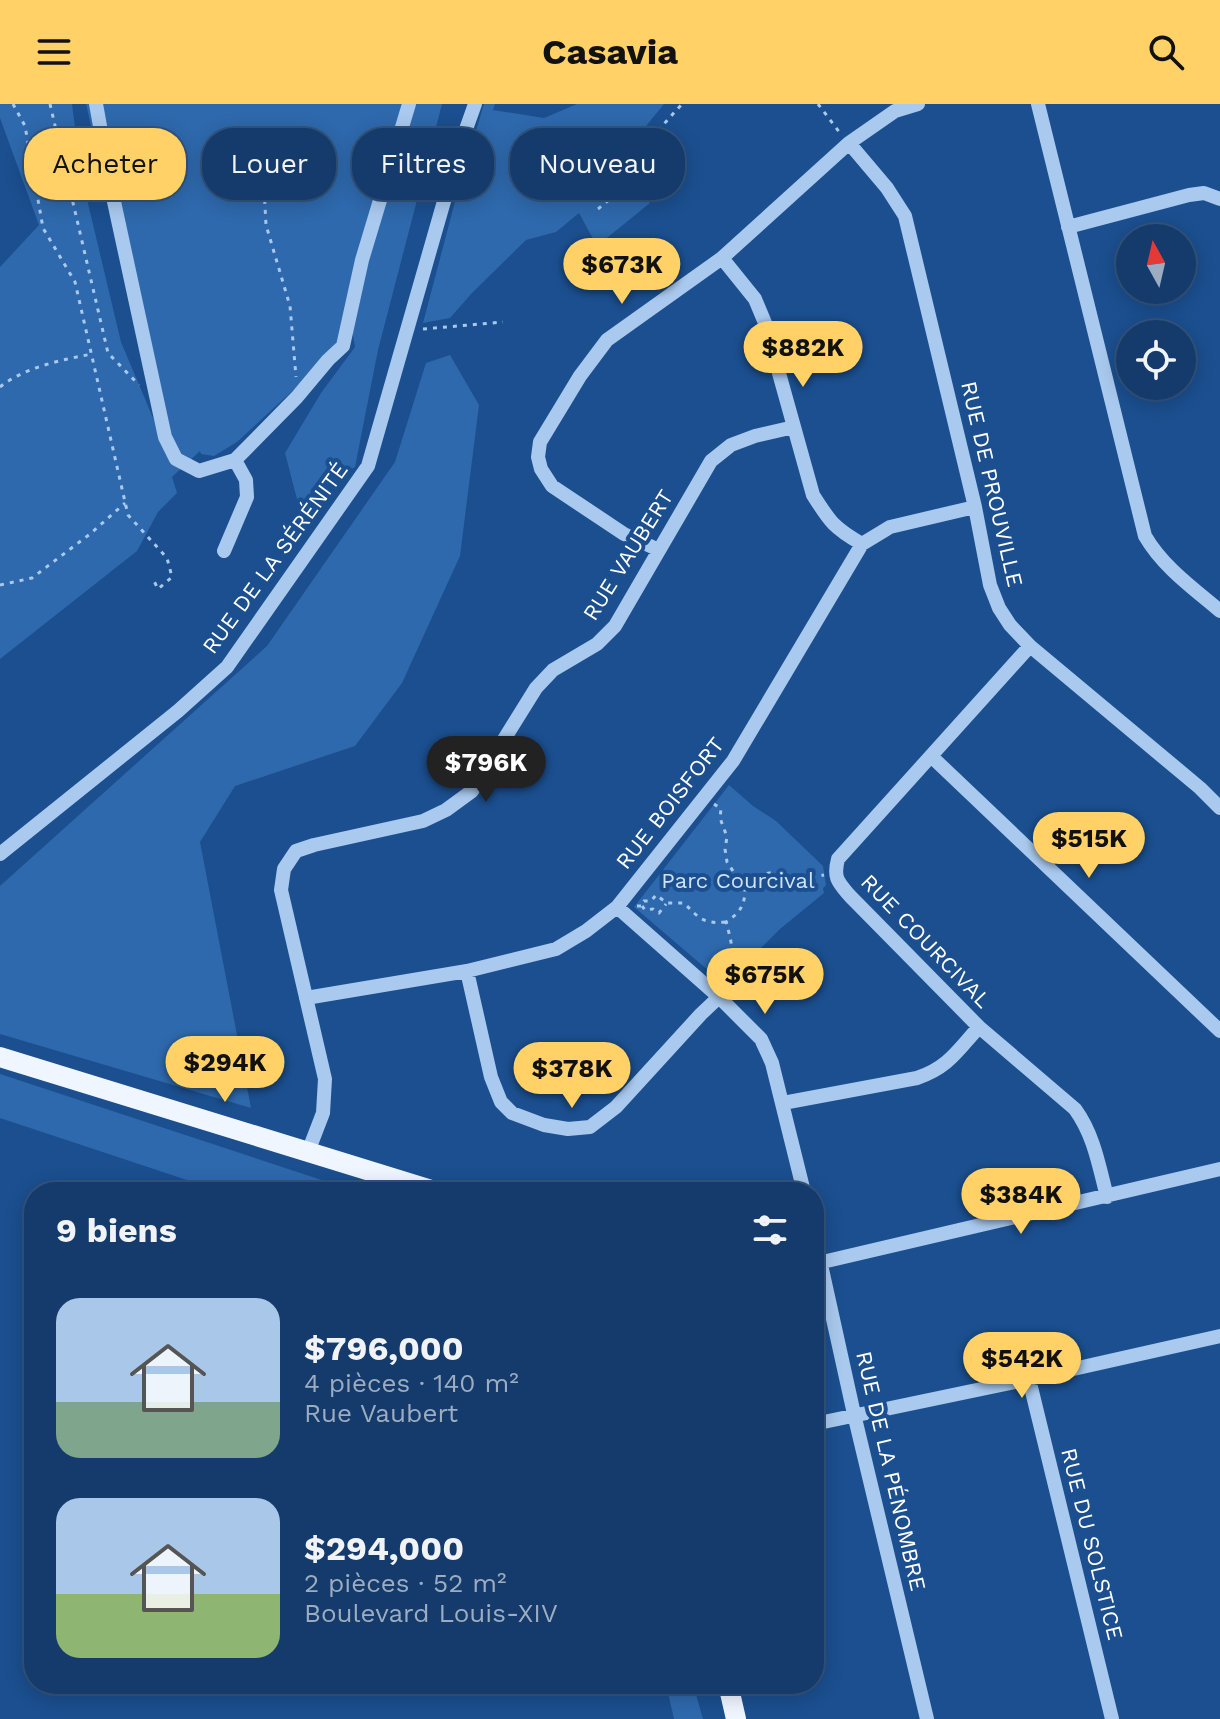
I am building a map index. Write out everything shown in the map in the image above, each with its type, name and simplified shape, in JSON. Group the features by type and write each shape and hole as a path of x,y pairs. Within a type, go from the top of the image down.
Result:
{"main road":[{"path":"0,1057 406,1182"},
{"path":"730,1694 736,1719"}],"street":[{"path":"96,104 165,437 176,459 199,471 235,460 343,346 362,260 409,104"},
{"name":"RUE DE LA SÉRÉNITÉ","path":"0,854 178,711 227,667 368,466 459,149 475,104"},
{"path":"659,550 624,534 552,486 541,469 538,457 540,442 580,376 607,340 722,258 849,143 895,111 918,104"},
{"path":"1038,104 1145,536 1167,566 1220,611"},
{"name":"RUE DE PROUVILLE","path":"849,143 887,188 905,216 975,507 990,585 999,608 1030,646 1220,808"},
{"path":"1068,227 1189,195 1204,193 1220,199"},
{"path":"722,258 755,299 765,323 813,495 839,531 862,544 890,527 975,507"},
{"name":"RUE VAUBERT","path":"308,1152 323,1113 325,1079 281,890 284,869 296,851 423,821 446,810 472,791 536,688 553,670 597,644 615,626 711,461 731,445 794,427"},
{"path":"224,551 247,497 246,480 235,460"},
{"name":"RUE BOISFORT","path":"306,998 467,971 556,949 617,907 733,761 862,544"},
{"name":"RUE COURCIVAL","path":"1030,646 838,859 835,872 839,884 850,896 979,1027 1075,1109 1086,1124 1107,1197"},
{"path":"931,756 1220,1031"},
{"path":"617,907 714,992 761,1039 772,1063 802,1182"},
{"path":"467,971 491,1077 501,1102 512,1113 544,1125 568,1129 590,1127 616,1107 701,1014 714,992"},
{"path":"783,1103 934,1073 979,1027"},
{"path":"824,1262 1220,1169"},
{"name":"RUE DE LA PÉNOMBRE","path":"824,1292 927,1719"},
{"path":"824,1422 1220,1336"},
{"name":"RUE DU SOLSTICE","path":"1029,1379 1112,1719"}],"path":[{"path":"13,104 25,126 43,228 75,282 128,515 167,558 172,577 158,589 154,581"},
{"path":"50,104 108,353 157,404"},
{"path":"598,209 615,195 623,175 682,104"},
{"path":"818,104 849,143"},
{"path":"265,200 266,225 290,306 297,397"},
{"path":"407,331 503,322"},
{"path":"0,387 12,378 62,360 92,354"},
{"path":"0,585 32,578 125,503"},
{"path":"651,901 656,895 667,903 684,903 710,924 726,922 740,911 745,902 745,889 727,862 727,837 720,818 721,809 705,796"},
{"path":"760,887 759,875 774,872 778,884"},
{"path":"745,889 835,872"},
{"path":"642,906 644,901 651,901"},
{"path":"651,901 653,909"},
{"path":"617,907 642,906 645,910 653,909 659,913 667,903"},
{"path":"714,992 733,955 726,922"}],"green space":[{"path":"0,104 72,104 75,128 24,128 24,184 0,118"},
{"path":"86,104 442,104 436,128 352,128 352,200 417,200 378,350 355,467 298,503 285,453 321,393 355,347 352,330 358,308 343,336 312,373 237,442 214,456 201,454 200,451 172,477 177,493 158,512 137,551 0,659 0,267 39,225 30,200 87,200 121,342 166,456 108,200 186,200 186,128 91,128"},
{"path":"484,104 495,104 493,110 544,118 577,104 664,104 644,128 510,128 510,200 647,200 650,203 597,246 579,213 556,232 526,240 450,318 423,323 455,200 494,200 494,128 477,128"},
{"path":"450,355 479,405 460,556 402,683 355,746 235,786 200,842 251,1108 0,1034 0,886 267,646 395,462 426,363"},
{"name":"Parc Courcival","path":"729,785 776,821 823,866 826,885 824,893 780,929 728,987 634,907"},
{"path":"0,1074 328,1182 193,1182 0,1118"},
{"path":"668,1694 696,1694 703,1719 674,1719"}]}
